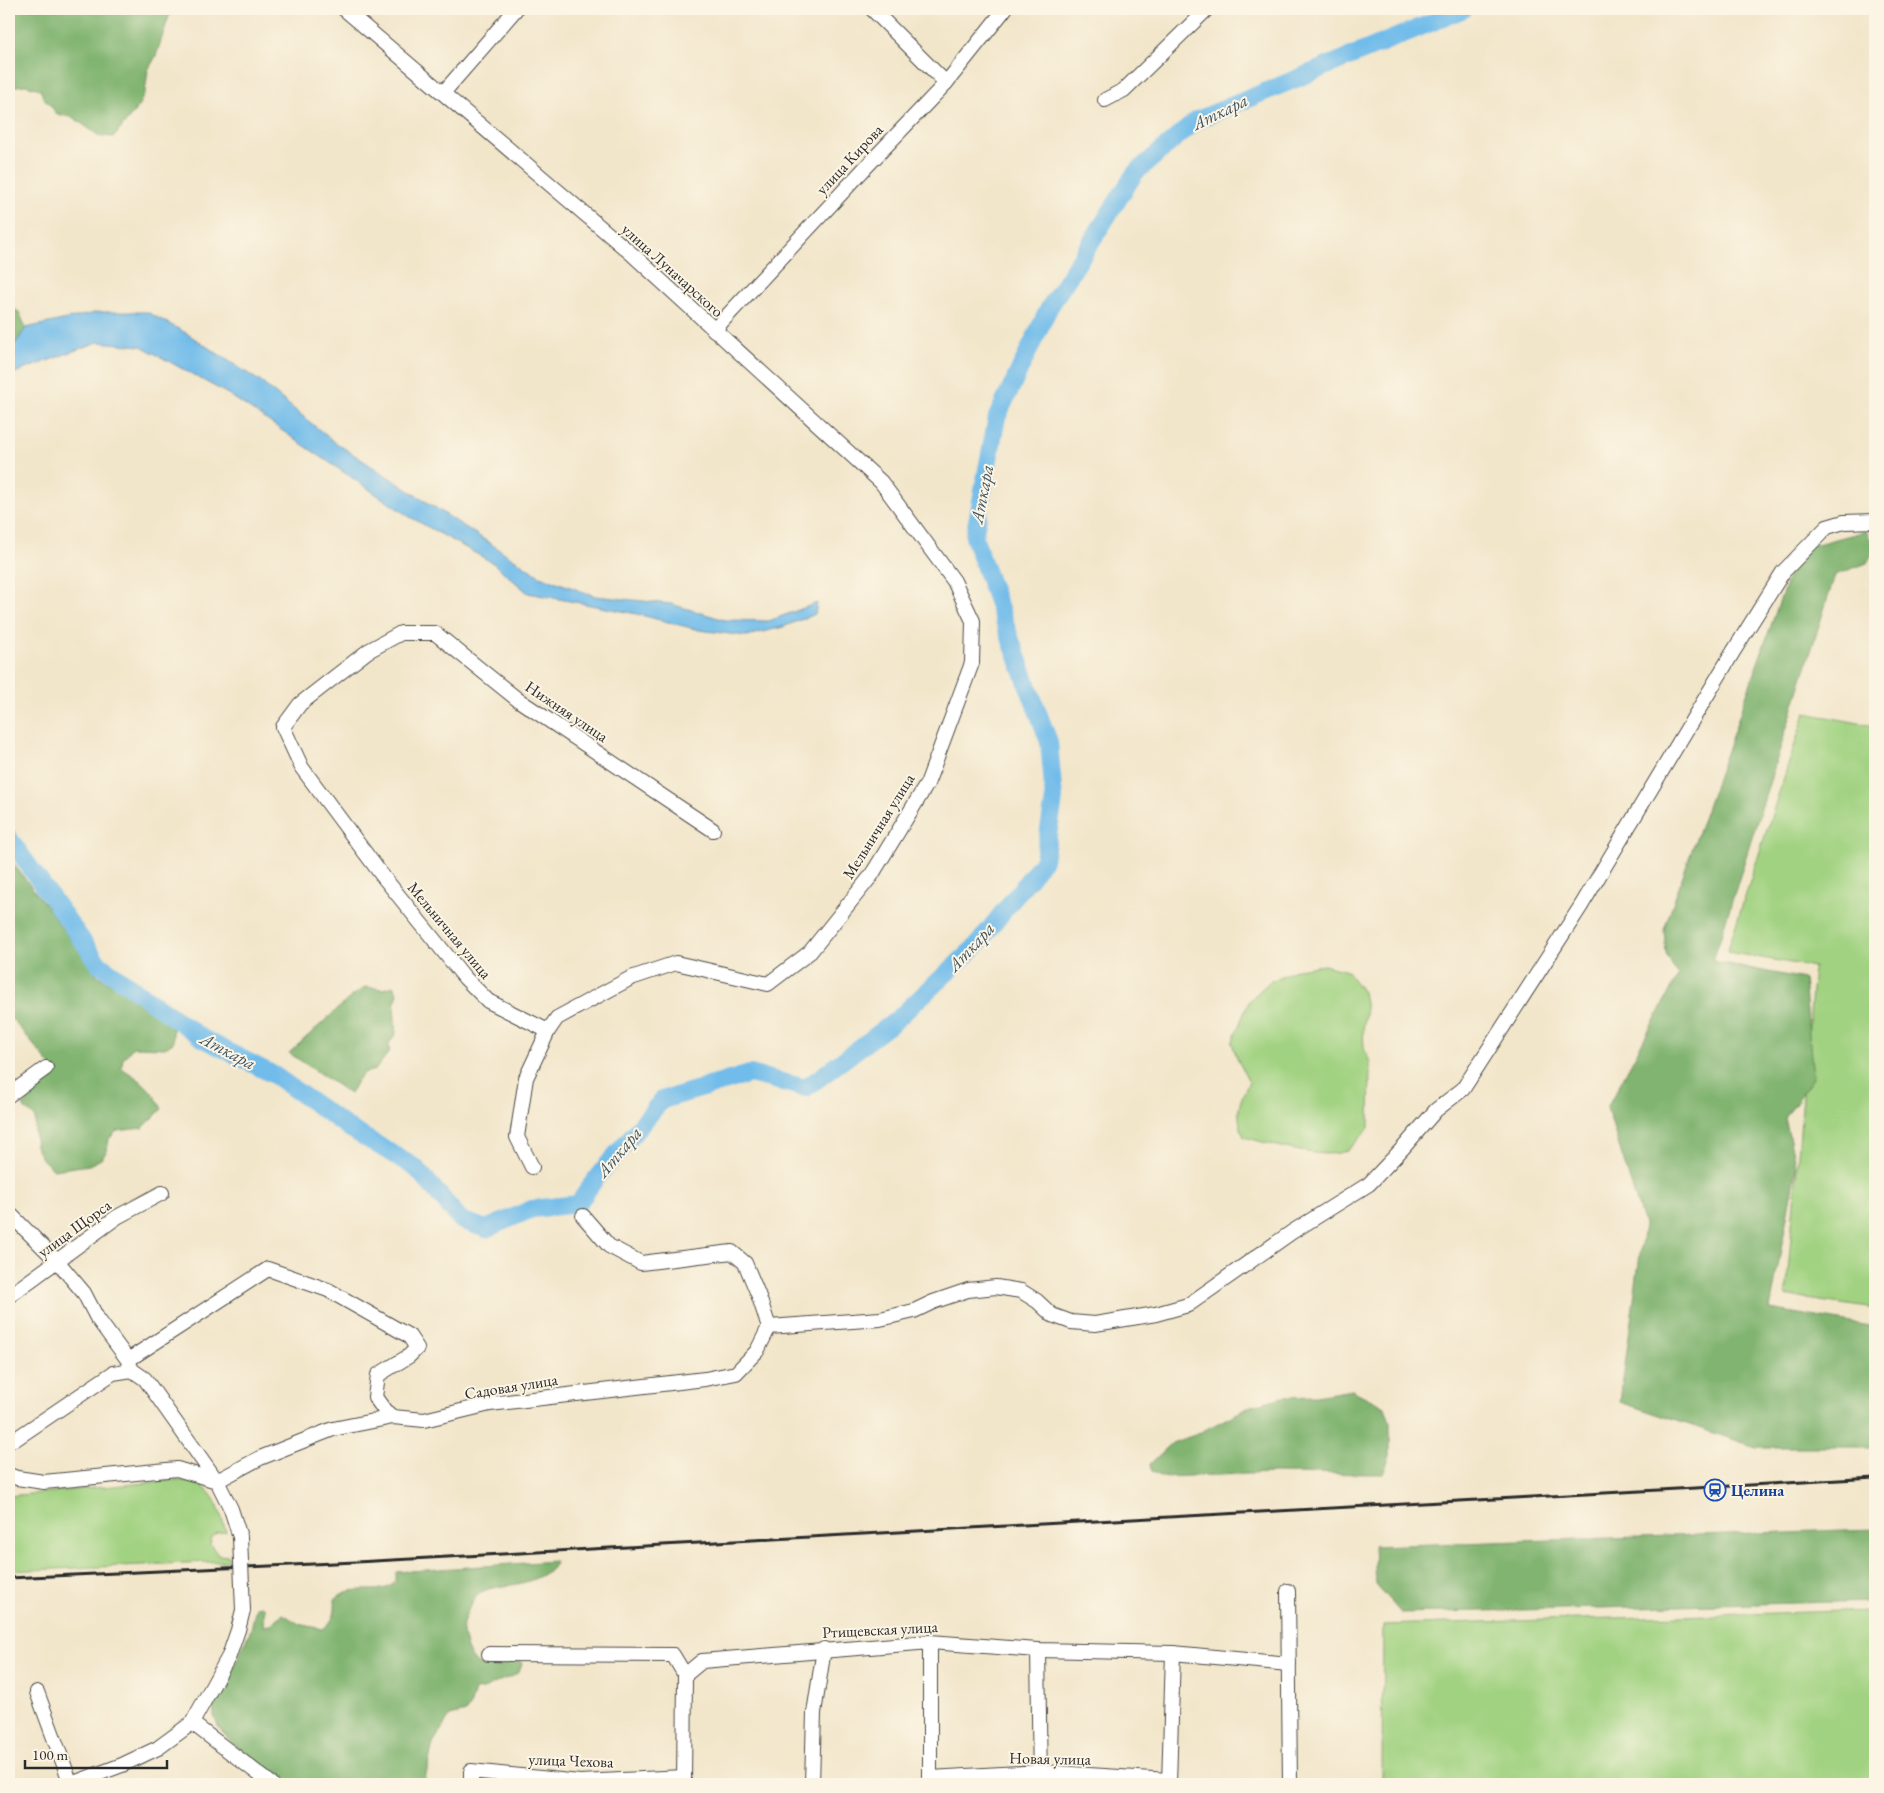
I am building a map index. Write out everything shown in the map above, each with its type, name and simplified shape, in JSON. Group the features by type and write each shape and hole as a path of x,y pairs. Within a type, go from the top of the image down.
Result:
{"street":[{"name":"улица Луначарского","path":"344,9 633,256 881,482 954,581 973,621 972,663"},
{"path":"443,93 516,9"},
{"path":"872,9 946,83"},
{"name":"улица Кирова","path":"714,330 946,83 1005,9"},
{"path":"1105,100 1124,90 1207,9"},
{"path":"583,1216 609,1246 641,1263 732,1252 745,1263 769,1327 880,1318 914,1311 933,1302 968,1290 996,1287 1021,1291 1037,1301 1052,1315 1070,1322 1095,1324 1156,1314 1188,1305 1292,1232 1369,1184 1436,1110 1463,1089 1581,906 1783,572 1827,527 1844,522 1875,521"},
{"name":"Мельничная улица","path":"402,633 368,651 300,704 282,727 302,768 381,874 465,978 488,1001 548,1031 557,1018 631,978 676,963 768,984 810,952 871,876 926,784 972,663"},
{"name":"Нижняя улица","path":"402,633 435,633 517,699 713,830"},
{"path":"532,1167 517,1137 526,1078 548,1031"},
{"path":"9,1095 46,1068"},
{"name":"улица Щорса","path":"9,1296 117,1217 162,1193"},
{"path":"9,1213 58,1262 84,1293 97,1318 130,1365 144,1379 216,1481 231,1509 240,1537 243,1610 238,1630 228,1656 192,1723 158,1748 122,1765 71,1784 37,1692"},
{"path":"9,1442 113,1374 130,1365 268,1269 328,1290 410,1336 417,1348 409,1356 378,1375 375,1397 385,1411 392,1416"},
{"name":"Садовая улица","path":"216,1481 260,1458 333,1429 392,1416 424,1420 490,1404 705,1379 736,1373 758,1351 769,1327"},
{"path":"9,1475 44,1482 177,1469 216,1481"},
{"path":"1288,1591 1290,1784"},
{"path":"930,1642 930,1781"},
{"name":"Ртищевская улица","path":"685,1675 702,1660 930,1642 1038,1650 1173,1652 1289,1664"},
{"path":"812,1784 814,1713 824,1650"},
{"path":"1038,1650 1040,1778"},
{"path":"1169,1782 1173,1652"},
{"path":"489,1654 673,1655 685,1675 684,1781"},
{"path":"192,1723 272,1784"},
{"name":"улица Чехова","path":"471,1784 471,1771 580,1782 684,1781"},
{"name":"Новая улица","path":"930,1781 1040,1778 1169,1782"}],"green space":[{"path":"9,9 178,9 169,16 156,56 148,70 145,92 138,107 114,137 99,136 74,118 57,114 43,97 40,89 26,85 9,87"},
{"path":"9,306 19,312 26,328 16,343 9,348"},
{"path":"1866,531 1875,548 1867,563 1835,575 1713,961 1804,979 1813,1078 1785,1118 1796,1168 1770,1309 1875,1327 1875,1447 1756,1447 1620,1402 1644,1225 1607,1108 1678,976 1666,954 1664,929 1798,549"},
{"path":"1805,713 1875,726 1875,1309 1786,1296 1814,967 1727,952"},
{"path":"9,858 98,976 152,1006 173,1027 173,1043 165,1048 133,1047 123,1059 121,1068 145,1085 162,1109 143,1128 117,1131 109,1139 107,1151 101,1159 89,1165 54,1170 47,1164 36,1146 35,1117 25,1109 23,1104 43,1084 51,1066 13,1020 9,1018"},
{"path":"1324,965 1347,971 1363,992 1366,1009 1363,1030 1364,1048 1370,1062 1369,1128 1347,1150 1326,1154 1281,1147 1244,1137 1239,1121 1239,1109 1249,1082 1232,1043 1249,1001 1269,982 1297,969"},
{"path":"393,986 398,994 394,1005 396,1034 388,1045 390,1051 375,1070 364,1073 350,1094 289,1053 352,996 366,987 384,989"},
{"path":"1352,1390 1385,1407 1390,1422 1390,1456 1383,1474 1274,1473 1161,1477 1152,1471 1150,1464 1172,1443 1195,1435 1253,1405 1283,1397 1316,1396"},
{"path":"177,1480 198,1484 211,1494 220,1512 226,1532 217,1533 212,1537 210,1544 218,1555 229,1556 229,1561 9,1571 9,1496"},
{"path":"1875,1529 1875,1601 1401,1613 1376,1585 1374,1546"},
{"path":"555,1561 553,1568 538,1577 522,1583 484,1591 473,1601 463,1623 465,1641 470,1655 478,1664 483,1666 518,1660 522,1663 521,1668 513,1676 487,1688 475,1690 471,1704 466,1712 450,1716 433,1743 424,1784 289,1784 234,1745 219,1729 214,1716 213,1706 251,1629 256,1607 261,1606 265,1608 263,1626 270,1625 283,1614 299,1624 323,1629 332,1620 335,1613 335,1599 340,1595 352,1591 387,1588 396,1581 396,1572"},
{"path":"1875,1610 1875,1784 1382,1784 1383,1625"}],"water":[{"path":"99,312 147,312 186,333 261,382 333,441 540,576 595,596 671,604 725,620 769,621 817,603 815,614 783,627 746,636 699,630 637,614 528,593 493,563 410,517 228,394 141,346 98,342 9,375 9,348 16,343 26,328"}],"waterway":[{"name":"Аткара","path":"9,838 99,964 202,1038 274,1075 349,1128 416,1168 461,1220 486,1229 532,1209 578,1204 596,1178 662,1100 750,1074 806,1088 895,1021 976,946 1044,860 1054,799 1049,742 974,537 997,417 1049,308 1135,173 1197,120 1464,9"}],"railway":[{"path":"9,1578 356,1562 1875,1478"}],"place":[{"name":"Целина","path":"1715,1490"}]}
